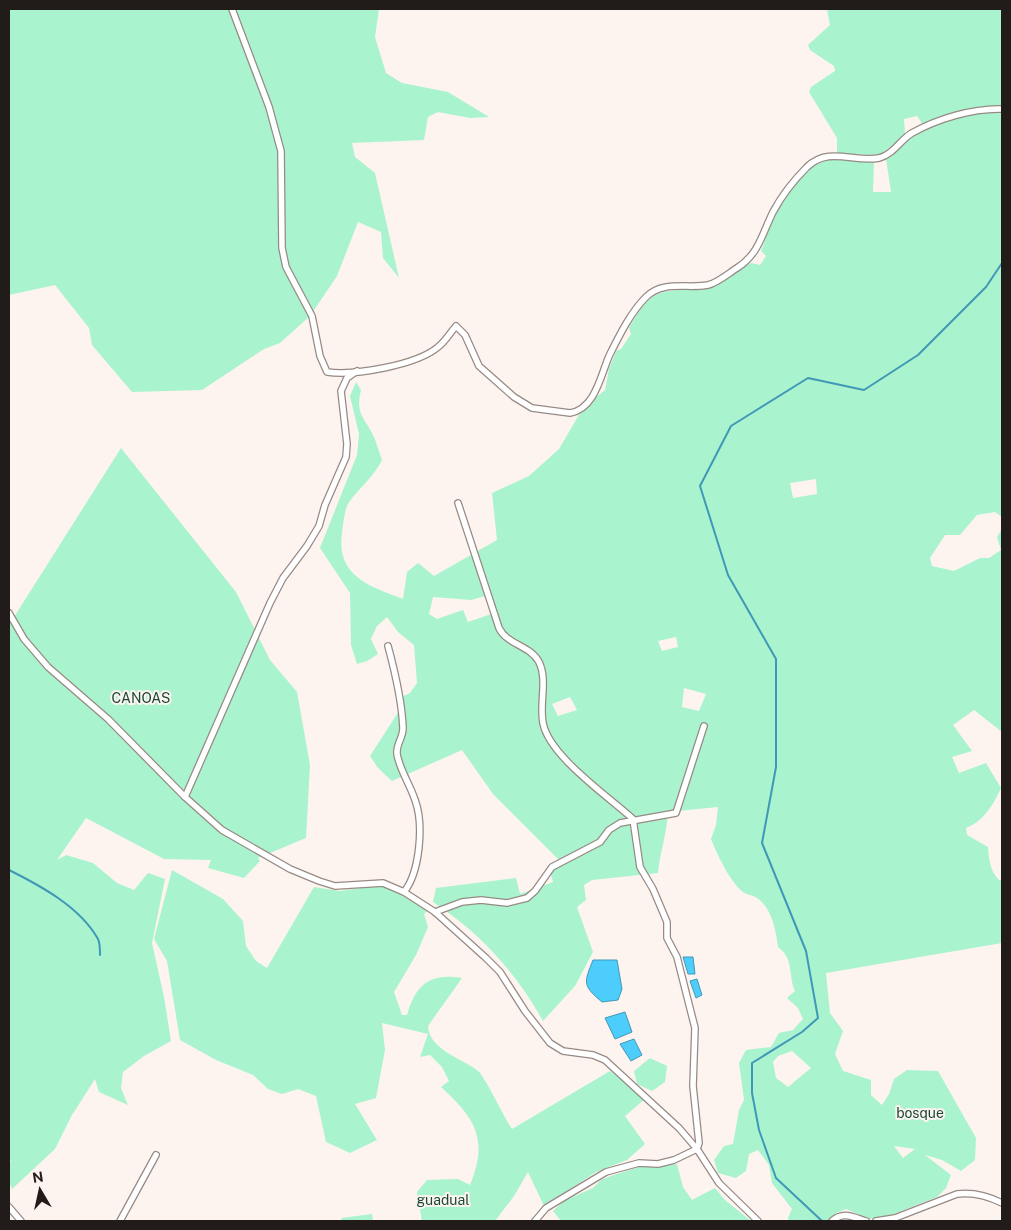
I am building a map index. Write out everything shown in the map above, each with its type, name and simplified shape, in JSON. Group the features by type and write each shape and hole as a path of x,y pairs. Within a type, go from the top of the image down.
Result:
{"street":[{"path":"232,9 269,107 280,151 282,248 287,271 312,316 324,369 332,373 392,367 421,357 439,347 456,326 465,335 479,366 523,404 532,408 575,412 594,395 610,354 634,311 648,295 669,286 709,285 738,267 754,253 777,206 807,167 822,156 880,158 894,150 912,134 922,129 964,113 1002,109"},
{"path":"185,797 270,604 284,578 308,546 346,457 342,391 347,378 357,371"},
{"path":"458,503 499,628 505,637 526,648 539,663 544,686 543,722 546,734 565,760 634,819 640,867 653,889 667,922 667,938 677,957 695,1028 693,1086 699,1143 697,1150"},
{"path":"9,613 24,639 48,667 108,719 185,797 222,830 290,869 312,878 335,886 383,883 404,892 435,912 500,972 525,1012 550,1043 563,1051 593,1055 605,1060 655,1104 697,1150 718,1183 758,1221"},
{"path":"388,646 400,694 403,728 397,746 399,766 411,787 419,819 414,874 404,892"},
{"path":"435,912 462,902 481,900 507,903 527,898 552,867 600,842 609,830 620,823 634,819 676,814 704,726"},
{"path":"535,1221 546,1208 606,1172 639,1164 658,1164 674,1160 697,1150"},
{"path":"120,1221 156,1155"},
{"path":"876,1221 886,1220 950,1196 968,1192 1002,1203"},
{"path":"9,1207 21,1221"},
{"path":"832,1221 839,1216 850,1215 866,1221"}],"green space":[{"path":"9,9 379,9 375,37 386,73 402,83 448,92 489,117 470,118 438,112 428,117 424,140 352,143 355,157 375,173 399,278 383,258 381,232 358,222 337,276 310,316 280,343 264,349 202,390 132,392 92,345 89,328 55,285 9,295"},
{"path":"827,9 1002,9 1002,107 992,106 972,109 923,125 917,116 904,119 905,134 881,155 837,154 837,138 809,92 811,87 835,71 834,66 810,50 808,45 830,25"},
{"name":"bosque","path":"1002,111 1002,517 995,512 977,515 960,535 945,535 930,558 932,566 954,571 980,558 989,558 1001,550 997,537 1002,529 1002,732 974,710 953,725 972,751 952,757 959,773 986,763 1001,788 983,817 966,828 967,835 988,847 992,869 996,877 1002,880 1002,943 826,973 830,1013 843,1031 835,1054 843,1071 871,1080 871,1095 882,1105 889,1094 894,1079 907,1070 938,1071 976,1138 975,1160 961,1171 942,1160 925,1155 951,1175 946,1188 937,1197 886,1217 870,1219 846,1209 836,1213 830,1221 789,1221 788,1218 792,1209 772,1183 769,1165 758,1150 749,1154 746,1171 736,1178 718,1173 714,1160 724,1146 733,1144 739,1110 744,1100 739,1063 746,1050 771,1047 779,1033 793,1030 803,1019 798,1008 787,998 795,991 789,962 783,951 778,947 770,914 762,902 743,892 733,882 720,860 711,839 716,825 718,807 668,812 658,873 592,880 584,885 586,900 577,907 593,952 575,986 543,1021 521,986 495,954 466,926 433,902 436,888 516,878 520,894 553,882 549,868 559,860 493,794 462,750 392,781 378,768 370,756 399,711 397,699 410,693 417,683 414,645 398,632 387,617 377,626 371,639 378,654 367,661 357,664 351,645 350,593 320,548 357,455 359,434 350,396 356,382 361,390 359,398 360,411 374,437 382,460 374,473 347,506 342,533 344,560 350,569 367,584 403,599 407,572 418,563 434,576 497,540 492,493 529,476 559,449 583,408 605,390 609,369 616,351 621,349 631,334 629,328 650,298 673,290 708,288 751,263 760,265 766,256 761,251 772,219 797,181 817,161 837,158 874,162 873,192 891,192 886,159 903,143 917,134 940,124 965,116","holes":["816,479 817,494 793,498 790,483","489,595 497,612 468,622 463,610 437,619 429,614 433,597 471,600","676,637 678,647 662,651 658,641","684,688 706,694 699,711 682,707","570,697 577,710 558,716 552,704","792,1051 811,1068 788,1087 776,1078 773,1062 778,1056","894,1146 915,1149 903,1158"]},
{"name":"CANOAS","path":"121,448 236,592 270,660 297,692 310,765 306,838 258,858 260,861 244,878 208,868 211,860 164,859 86,818 57,860 66,855 93,863 117,883 134,890 148,873 165,879 152,943 164,997 171,1041 144,1056 123,1072 121,1088 128,1105 99,1092 95,1079 72,1115 55,1149 12,1189 9,1182 9,1164 11,1161 9,1158 9,625"},
{"name":"guadual","path":"172,870 223,899 243,921 246,946 256,961 267,968 314,887 340,891 375,886 385,887 430,909 424,914 428,927 416,955 394,992 402,1015 407,1015 415,995 426,983 441,977 462,978 428,1026 430,1034 434,1041 447,1053 471,1066 481,1074 512,1129 610,1071 646,1098 625,1116 645,1144 627,1160 596,1172 544,1206 528,1172 514,1196 495,1221 422,1221 417,1192 427,1180 458,1179 470,1185 476,1169 478,1155 478,1142 470,1120 463,1109 441,1087 449,1081 442,1067 430,1055 420,1057 428,1034 382,1023 385,1050 376,1098 355,1104 377,1140 350,1153 326,1142 316,1096 298,1089 282,1094 268,1089 253,1075 216,1060 180,1040 167,961 154,939"},
{"path":"650,1058 667,1066 665,1082 652,1091 637,1084 634,1071"},
{"path":"677,1164 683,1187 692,1200 715,1188 725,1200 751,1221 561,1221 553,1211 564,1201 593,1188 601,1180 611,1176 642,1166 656,1167"},
{"path":"372,1214 373,1221 342,1221 341,1218"}],"water":[{"path":"683,957 693,957 695,974 688,974"},
{"path":"593,960 617,960 622,989 618,1000 602,1002 588,987 587,979"},
{"path":"697,979 702,995 696,998 690,981"},
{"path":"625,1012 632,1032 615,1039 605,1018"},
{"path":"634,1039 642,1055 631,1061 620,1044"}],"waterway":[{"path":"822,1221 776,1178 759,1130 752,1093 752,1063 802,1032 818,1018 806,951 762,843 776,767 776,659 728,575 700,486 731,426 808,378 864,390 918,355 986,287 1002,263"},
{"path":"9,870 59,898 81,917 98,939 100,955"}]}
